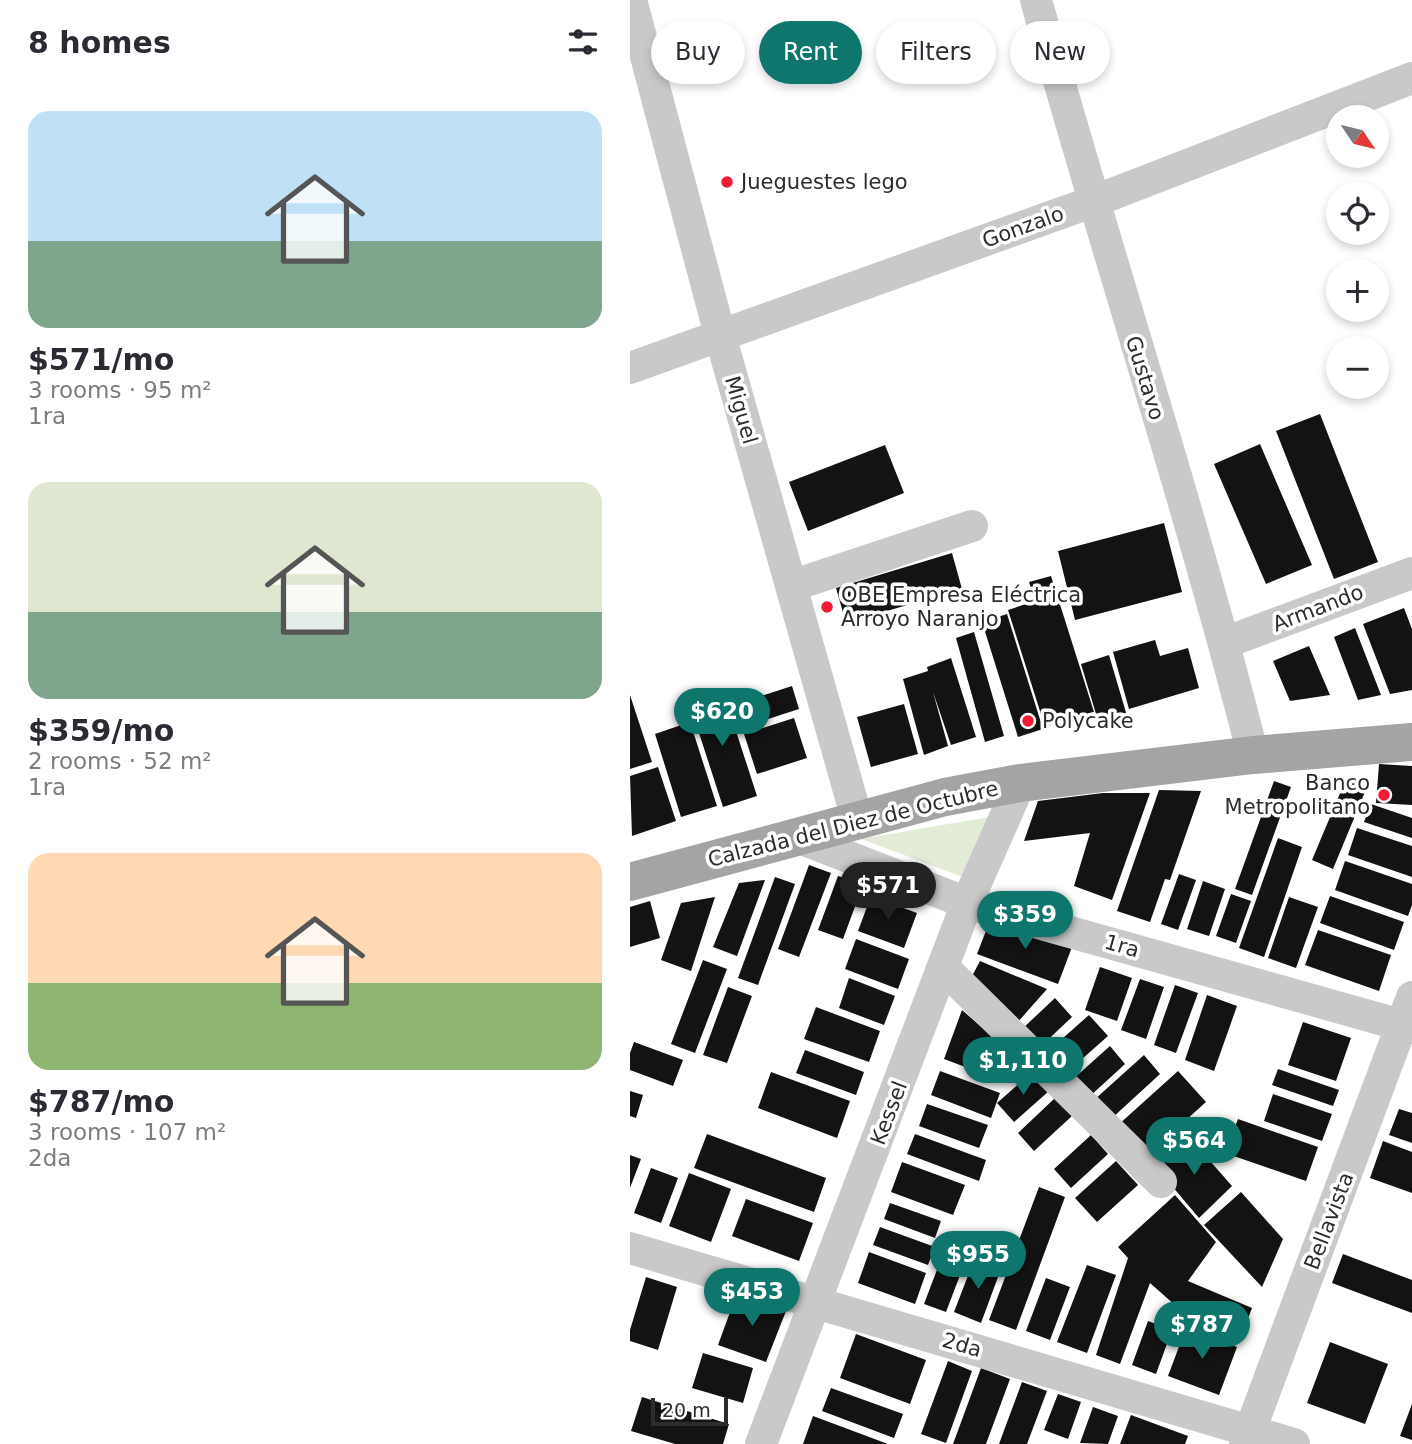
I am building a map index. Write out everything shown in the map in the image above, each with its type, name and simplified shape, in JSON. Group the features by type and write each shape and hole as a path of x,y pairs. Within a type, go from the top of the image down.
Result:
{"main road":[{"name":"Calzada del Diez de Octubre","path":"630,882 857,819 945,797 1020,783 1253,755 1412,743"}],"street":[{"name":"Miguel","path":"631,0 720,335 857,819"},
{"name":"Gustavo","path":"1036,0 1092,202 1224,643 1253,755"},
{"name":"Gonzalo","path":"630,368 1092,202 1412,78"},
{"path":"791,586 972,526"},
{"name":"Armando","path":"1224,643 1412,573"},
{"name":"Kessel","path":"761,1444 817,1303 967,903 1020,783"},
{"name":"1ra","path":"797,837 967,903 1409,1017"},
{"path":"944,968 1161,1182"},
{"name":"Bellavista","path":"1247,1437 1409,1017"},
{"name":"2da","path":"630,1248 817,1303 1247,1437 1294,1444"}],"green space":[{"path":"989,817 963,877 861,839"}],"building":[{"path":"1320,414 1378,562 1334,579 1276,431"},
{"path":"1260,444 1312,565 1266,584 1214,464"},
{"path":"885,445 904,493 808,531 789,482"},
{"path":"1164,523 1182,592 1075,620 1058,551"},
{"path":"952,553 962,589 846,623 836,588"},
{"path":"1051,576 1094,712 1045,727 1008,610 1035,601 1029,582"},
{"path":"1404,608 1412,629 1412,690 1390,694 1363,624"},
{"path":"1007,614 1043,729 1018,737 982,622"},
{"path":"1355,628 1381,695 1358,700 1334,637"},
{"path":"974,632 1004,736 985,742 956,638"},
{"path":"1155,640 1160,656 1188,648 1199,688 1129,709 1113,652"},
{"path":"1309,646 1330,695 1290,701 1273,661"},
{"path":"1109,655 1127,716 1099,724 1081,664"},
{"path":"951,658 976,737 951,745 933,692 948,746 924,755 903,679 928,671 927,667"},
{"path":"792,686 799,709 741,728 734,705"},
{"path":"722,688 757,796 723,807 688,699"},
{"path":"630,695 652,762 630,769"},
{"path":"904,704 918,754 871,767 857,717"},
{"path":"794,718 807,758 757,774 744,734"},
{"path":"690,722 717,806 681,817 655,734"},
{"path":"1379,764 1412,766 1412,805 1376,803"},
{"path":"658,767 676,821 632,836 630,776"},
{"path":"1346,779 1367,787 1333,869 1312,860"},
{"path":"1274,781 1291,787 1252,895 1235,889"},
{"path":"1159,790 1201,791 1170,880 1165,879 1150,922 1117,911"},
{"path":"1103,793 1150,793 1112,900 1074,886 1090,833 1024,841 1038,801"},
{"path":"1371,804 1412,818 1412,838 1364,822"},
{"path":"1357,828 1412,846 1412,877 1348,855"},
{"path":"1278,838 1302,847 1264,957 1239,948"},
{"path":"1345,861 1412,884 1412,905 1408,916 1335,890"},
{"path":"809,865 831,873 799,957 778,949"},
{"path":"1179,874 1196,880 1178,930 1161,924"},
{"path":"838,876 863,885 843,939 818,930"},
{"path":"775,877 795,884 758,985 738,978"},
{"path":"765,880 737,956 713,947 739,883"},
{"path":"1203,881 1225,889 1209,936 1187,929"},
{"path":"1231,894 1251,901 1236,943 1216,936"},
{"path":"871,896 917,913 904,948 858,931"},
{"path":"1330,896 1404,922 1394,950 1320,923"},
{"path":"715,897 691,971 661,960 681,903"},
{"path":"1289,897 1318,907 1296,968 1268,958"},
{"path":"650,901 660,938 630,947 630,907"},
{"path":"991,918 1072,947 1058,984 977,954"},
{"path":"1318,930 1391,955 1379,991 1305,965"},
{"path":"856,939 909,959 898,989 845,969"},
{"path":"703,960 727,969 695,1053 671,1044"},
{"path":"980,961 1047,989 1017,1023 971,978"},
{"path":"1100,967 1132,978 1117,1021 1085,1010"},
{"path":"849,978 895,996 884,1025 839,1008"},
{"path":"1140,979 1164,987 1146,1039 1121,1030"},
{"path":"1175,985 1198,993 1176,1053 1154,1045"},
{"path":"728,987 752,996 727,1063 703,1055"},
{"path":"1207,995 1237,1006 1214,1071 1185,1060"},
{"path":"1055,998 1072,1017 1038,1049 1021,1030"},
{"path":"816,1007 880,1031 869,1062 804,1039"},
{"path":"962,1010 1017,1058 1008,1083 944,1059"},
{"path":"1089,1015 1108,1036 1064,1075 1045,1054"},
{"path":"1303,1022 1351,1038 1336,1081 1288,1065"},
{"path":"634,1042 683,1060 673,1086 630,1070 630,1053"},
{"path":"1110,1046 1125,1064 1088,1098 1072,1080"},
{"path":"805,1050 864,1072 856,1095 796,1073"},
{"path":"1144,1055 1160,1074 1111,1119 1094,1100"},
{"path":"1278,1069 1339,1090 1333,1106 1272,1085"},
{"path":"940,1071 1000,1093 991,1118 931,1095"},
{"path":"1178,1071 1206,1102 1145,1157 1117,1126"},
{"path":"771,1072 850,1101 837,1138 758,1108"},
{"path":"1032,1072 1049,1091 1014,1122 997,1103"},
{"path":"630,1091 643,1095 636,1118 630,1116"},
{"path":"1273,1094 1332,1114 1322,1141 1264,1121"},
{"path":"1055,1098 1072,1116 1034,1151 1018,1133"},
{"path":"927,1104 988,1125 979,1148 919,1126"},
{"path":"1399,1109 1412,1113 1412,1143 1389,1135"},
{"path":"1238,1119 1318,1147 1306,1181 1225,1153"},
{"path":"707,1134 826,1178 814,1212 694,1168"},
{"path":"915,1134 986,1160 979,1181 907,1154"},
{"path":"1091,1135 1108,1154 1071,1188 1054,1169"},
{"path":"1188,1136 1232,1186 1199,1218 1155,1166"},
{"path":"1383,1141 1412,1152 1412,1193 1370,1178"},
{"path":"630,1155 641,1159 630,1188"},
{"path":"1116,1161 1138,1185 1097,1222 1075,1198"},
{"path":"902,1162 965,1185 953,1215 891,1192"},
{"path":"651,1168 678,1178 661,1223 634,1213"},
{"path":"689,1173 731,1189 711,1242 669,1226"},
{"path":"1039,1187 1065,1197 1016,1330 989,1320"},
{"path":"1241,1192 1283,1239 1262,1287 1204,1225"},
{"path":"1175,1195 1216,1242 1188,1281 1252,1308 1241,1337 1173,1312 1176,1306 1150,1283 1120,1364 1096,1355 1128,1258 1118,1247"},
{"path":"746,1199 813,1223 799,1261 732,1236"},
{"path":"890,1203 941,1221 935,1238 884,1219"},
{"path":"880,1227 935,1247 928,1265 873,1245"},
{"path":"951,1233 973,1241 946,1312 924,1304"},
{"path":"869,1252 926,1273 915,1304 858,1283"},
{"path":"1343,1254 1412,1280 1412,1313 1332,1283"},
{"path":"974,1260 1001,1269 981,1323 954,1312"},
{"path":"1087,1265 1116,1275 1087,1353 1057,1342"},
{"path":"646,1277 677,1287 658,1350 630,1341 630,1330"},
{"path":"1046,1278 1070,1287 1050,1340 1026,1331"},
{"path":"737,1293 786,1311 766,1362 718,1345"},
{"path":"1148,1321 1172,1330 1156,1374 1132,1365"},
{"path":"1186,1328 1237,1347 1219,1395 1168,1376"},
{"path":"856,1334 926,1360 910,1404 840,1378"},
{"path":"1330,1342 1388,1364 1365,1424 1307,1403"},
{"path":"703,1353 753,1368 743,1403 692,1388"},
{"path":"948,1361 972,1371 946,1443 921,1434"},
{"path":"981,1368 1010,1379 986,1444 953,1444"},
{"path":"1022,1382 1047,1391 1027,1444 999,1444"},
{"path":"831,1388 903,1414 894,1438 822,1411"},
{"path":"1058,1394 1081,1402 1068,1439 1044,1430"},
{"path":"642,1397 729,1424 723,1444 675,1444 631,1431"},
{"path":"1412,1404 1412,1440 1400,1436"},
{"path":"1093,1407 1118,1416 1108,1444 1080,1443"},
{"path":"1131,1415 1188,1436 1185,1444 1120,1444"},
{"path":"813,1416 888,1444 803,1444"}],"place":[{"name":"Jueguestes lego","path":"727,182"},
{"name":"OBE Empresa Eléctrica Arroyo Naranjo","path":"827,607"},
{"name":"Polycake","path":"1028,721"},
{"name":"Banco Metropolitano","path":"1384,795"}]}
